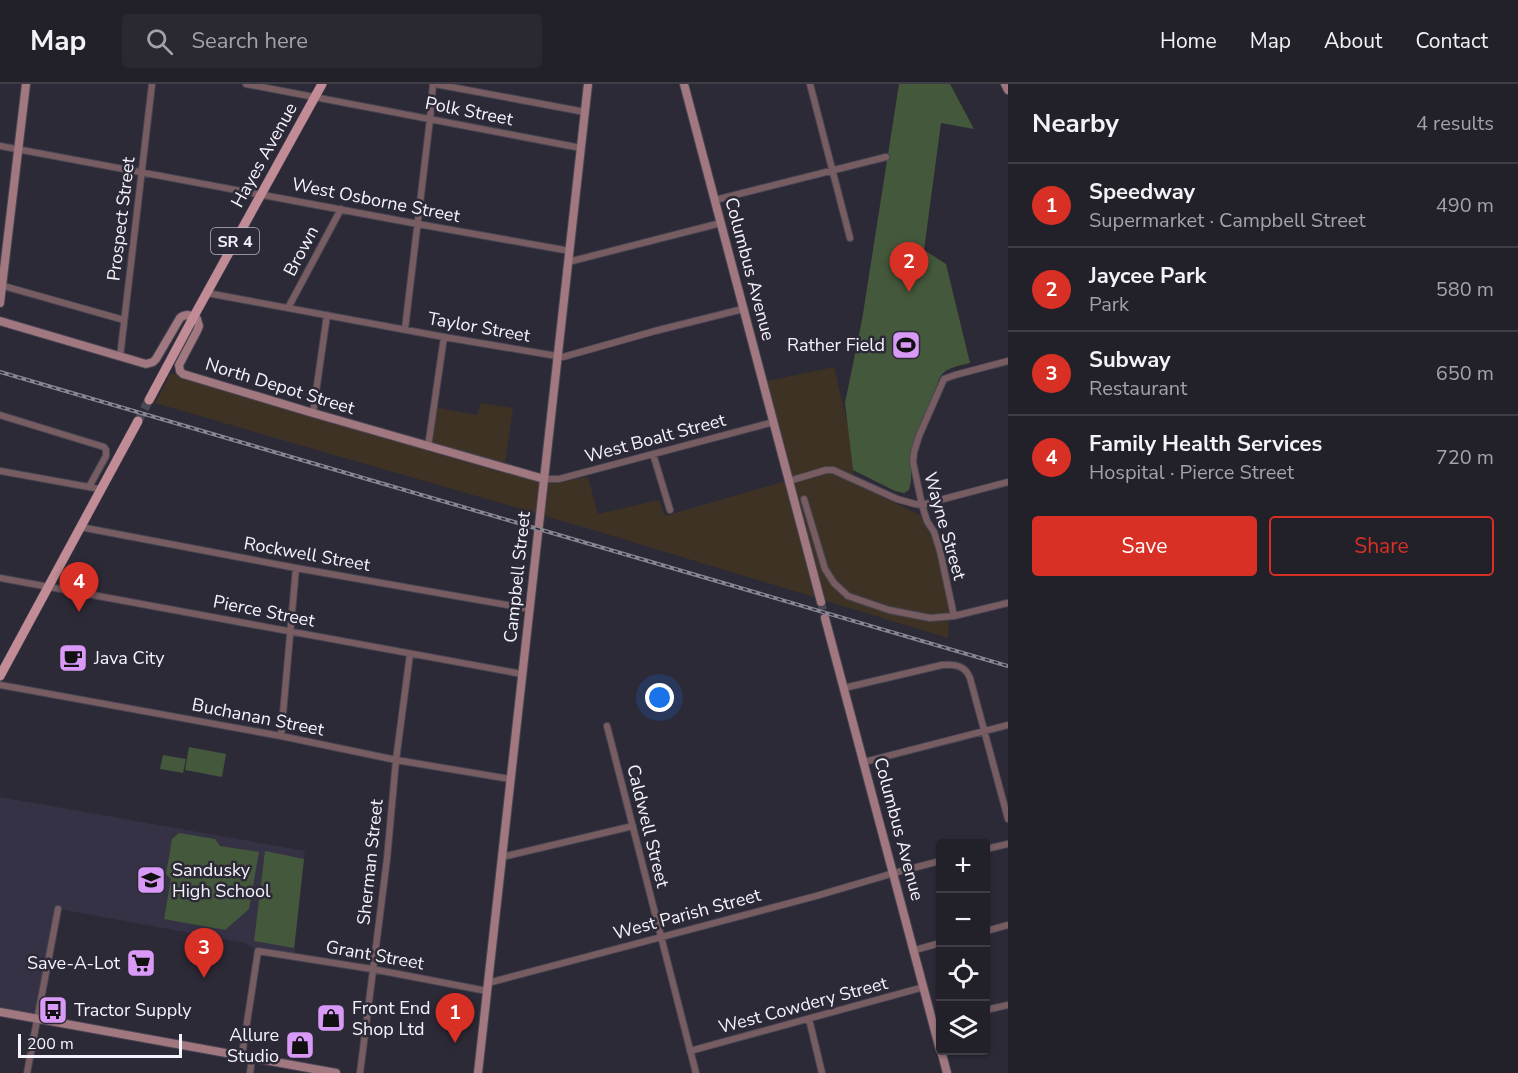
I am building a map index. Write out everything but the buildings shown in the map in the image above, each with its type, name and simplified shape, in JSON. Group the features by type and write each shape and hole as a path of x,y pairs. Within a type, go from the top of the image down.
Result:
{"main road":[{"name":"Hayes Avenue","path":"149,400 322,84"},
{"path":"0,676 138,421"}],"street":[{"path":"0,303 26,84"},
{"name":"Prospect Street","path":"120,357 153,84"},
{"name":"Polk Street","path":"246,84 581,148"},
{"path":"405,329 434,84 585,112"},
{"name":"Campbell Street","path":"478,1073 588,84"},
{"name":"Columbus Avenue","path":"684,84 821,602"},
{"path":"810,84 850,238"},
{"path":"1005,84 1008,90"},
{"name":"West Osborne Street","path":"0,146 417,224 570,250"},
{"path":"715,200 886,157"},
{"name":"Brown","path":"288,308 341,209"},
{"path":"568,262 721,223"},
{"path":"1,285 124,320"},
{"name":"Taylor Street","path":"207,293 563,357 743,309"},
{"path":"0,321 144,364 153,362 157,357 180,318 187,315 194,316"},
{"path":"313,413 327,315"},
{"name":"North Depot Street","path":"194,316 198,321 198,328 179,365 181,373 544,479"},
{"path":"428,447 444,337"},
{"name":"Wayne Street","path":"954,616 940,551 922,504 913,456 919,436 944,379 1008,361"},
{"path":"0,415 104,447 106,456 89,487"},
{"name":"West Boalt Street","path":"544,479 559,479 774,422"},
{"path":"653,454 670,510"},
{"path":"789,481 833,470 897,499 922,504 1008,482"},
{"path":"0,471 100,489"},
{"path":"804,499 824,567 830,578 848,596 868,604 933,619 1008,603"},
{"name":"Rockwell Street","path":"80,527 530,609"},
{"path":"281,736 296,568"},
{"name":"Pierce Street","path":"0,578 522,674"},
{"name":"Columbus Avenue","path":"825,618 924,987 936,1020"},
{"name":"Sherman Street","path":"360,1073 410,654"},
{"path":"844,688 945,664 961,667 970,678 1008,819"},
{"name":"Buchanan Street","path":"0,685 281,736 396,760 510,779"},
{"path":"864,762 1008,725"},
{"name":"Caldwell Street","path":"607,726 696,1073"},
{"path":"502,857 633,826"},
{"path":"990,848 1008,844"},
{"name":"West Parish Street","path":"487,987 936,862"},
{"path":"27,1073 58,909"},
{"path":"990,930 1008,925"},
{"path":"915,950 936,944"},
{"name":"Grant Street","path":"247,1056 258,951 487,987"},
{"name":"West Cowdery Street","path":"690,1051 924,987"},
{"path":"990,1009 1008,1005"},
{"path":"0,1012 336,1073"},
{"path":"809,1018 822,1073"},
{"name":"Columbus Avenue","path":"942,1055 947,1073"},
{"path":"247,1056 250,1073"}],"shaded area":[{"path":"834,367 849,429 854,483 920,515 935,544 950,608 948,638 590,529 155,403 171,373 428,444 434,407 477,415 481,403 513,408 504,470 549,483 588,477 598,514 659,500 665,516 786,481 762,382"},
{"name":"Sandusky High School","path":"0,797 305,851 294,956 258,951 245,943 59,909 36,1018 0,1012"}],"green space":[{"path":"899,84 950,84 974,129 941,123 924,250 946,264 970,363 949,369 940,377 911,453 911,481 909,490 904,493 895,491 853,470 845,403 862,320"},
{"path":"189,747 226,754 222,777 185,770"},
{"path":"163,755 186,759 183,773 160,769"},
{"path":"179,833 215,839 220,846 259,852 249,909 225,930 164,919 171,879 166,874 172,839"},
{"path":"265,851 304,859 294,948 254,941"}],"tunnel":[{"path":"138,421 149,400"},
{"path":"821,602 825,618"}],"railway":[{"path":"0,372 1008,666"}],"place":[{"name":"Jaycee Park","path":"909,292"},
{"name":"Rather Field","path":"906,345"},
{"name":"Family Health Services","path":"79,612"},
{"name":"Java City","path":"73,658"},
{"name":"Sandusky High School","path":"151,880"},
{"name":"Save-A-Lot","path":"141,963"},
{"name":"Subway","path":"204,978"},
{"name":"Tractor Supply","path":"53,1010"},
{"name":"Front End Shop Ltd","path":"331,1018"},
{"name":"Speedway","path":"455,1043"},
{"name":"Allure Studio","path":"300,1045"}]}
